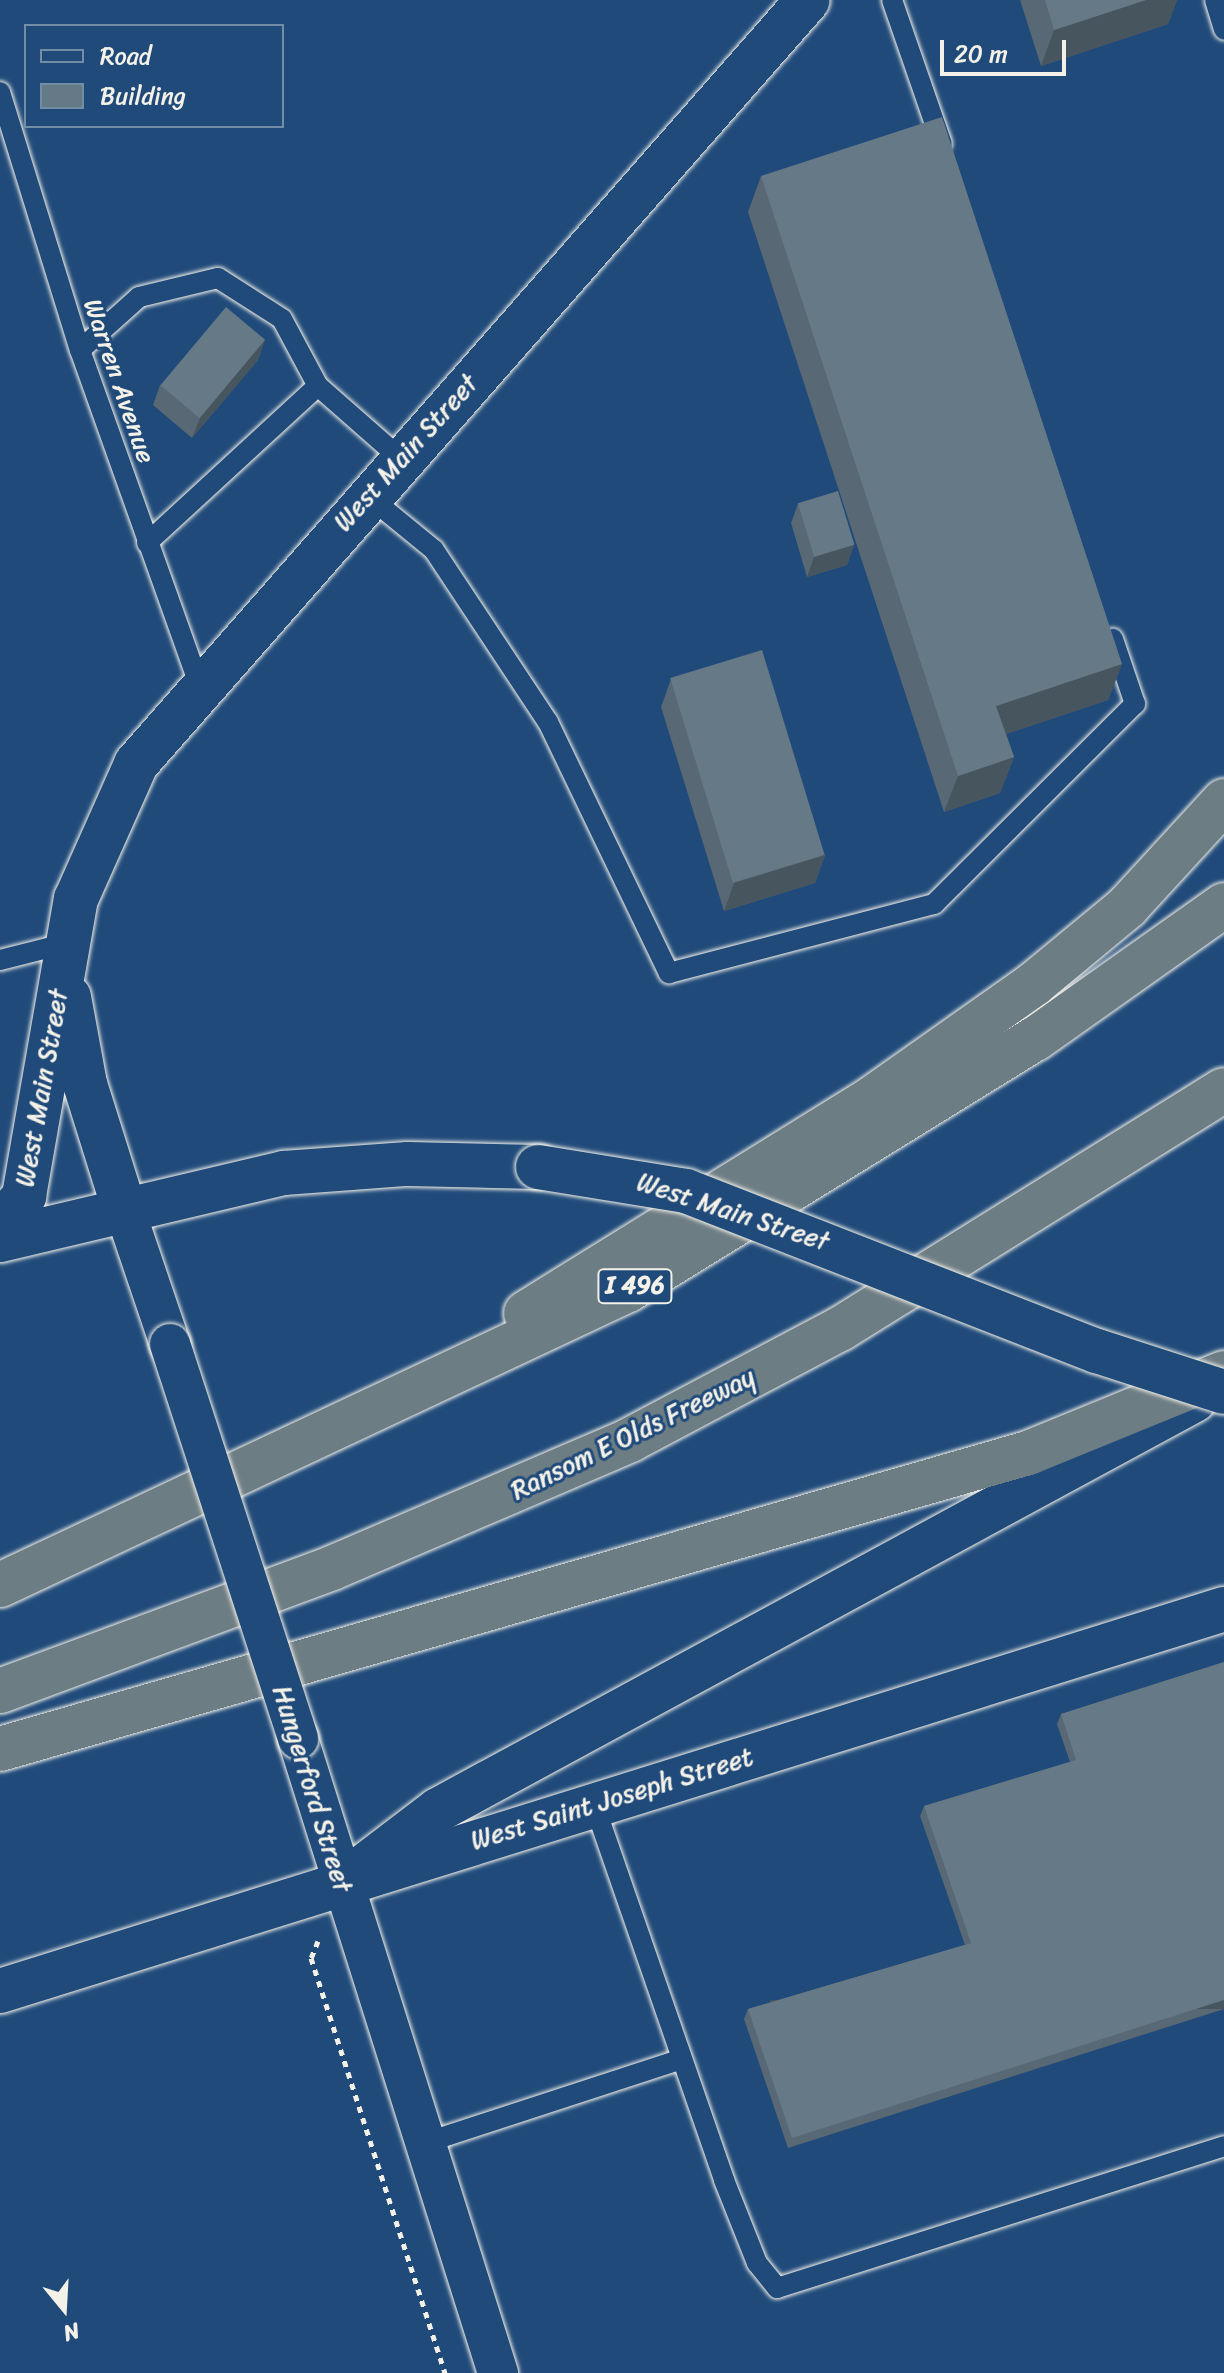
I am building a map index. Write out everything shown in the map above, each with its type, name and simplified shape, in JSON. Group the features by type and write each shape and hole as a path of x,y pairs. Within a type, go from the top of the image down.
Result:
{"highway":[{"path":"339,1430 968,1032 1127,907 1224,801"},
{"name":"I 496","path":"0,1585 483,1364 731,1232 1035,1039 1224,905"},
{"name":"Ransom E Olds Freeway","path":"0,1691 332,1568 630,1440 956,1261 1224,1090"},
{"path":"0,1749 1028,1453 1224,1373"}],"street":[{"name":"West Main Street","path":"0,1225 24,1196 67,943 87,867 116,798 199,684 808,0"},
{"name":"West Main Street","path":"67,943 83,1072 123,1205"},
{"name":"West Main Street","path":"0,1240 123,1205 312,1170 538,1167 642,1180 700,1196 1097,1351 1224,1392"},
{"name":"Hungerford Street","path":"123,1205 298,1739 498,2373"},
{"path":"342,1884 438,1810 1224,1382"},
{"name":"West Saint Joseph Street","path":"0,1991 1224,1609"}],"lane":[{"path":"892,0 951,171"},
{"path":"1215,0 1224,30"},
{"name":"Warren Avenue","path":"0,92 80,350 199,684"},
{"path":"80,350 139,297 218,278 282,319 318,386 401,459"},
{"path":"147,543 318,386"},
{"path":"368,496 434,550 548,722 669,973 934,904 1135,704 1104,615"},
{"path":"0,960 67,943"},
{"path":"594,1804 682,2059 757,2263 777,2288 1224,2146"},
{"path":"425,2143 682,2059"}],"path":[{"path":"342,1884 311,1958 445,2373"}],"building":[{"path":"1045,0 1146,0 1054,30"},
{"path":"942,117 1122,664 996,706 1014,757 958,776 761,176"},
{"path":"226,307 265,340 200,418 160,385"},
{"path":"838,491 854,545 814,557 798,503"},
{"path":"762,650 825,855 733,883 670,678"},
{"path":"1224,1662 1224,2000 792,2138 748,2009 971,1943 924,1806 1076,1760 1061,1714"}]}
